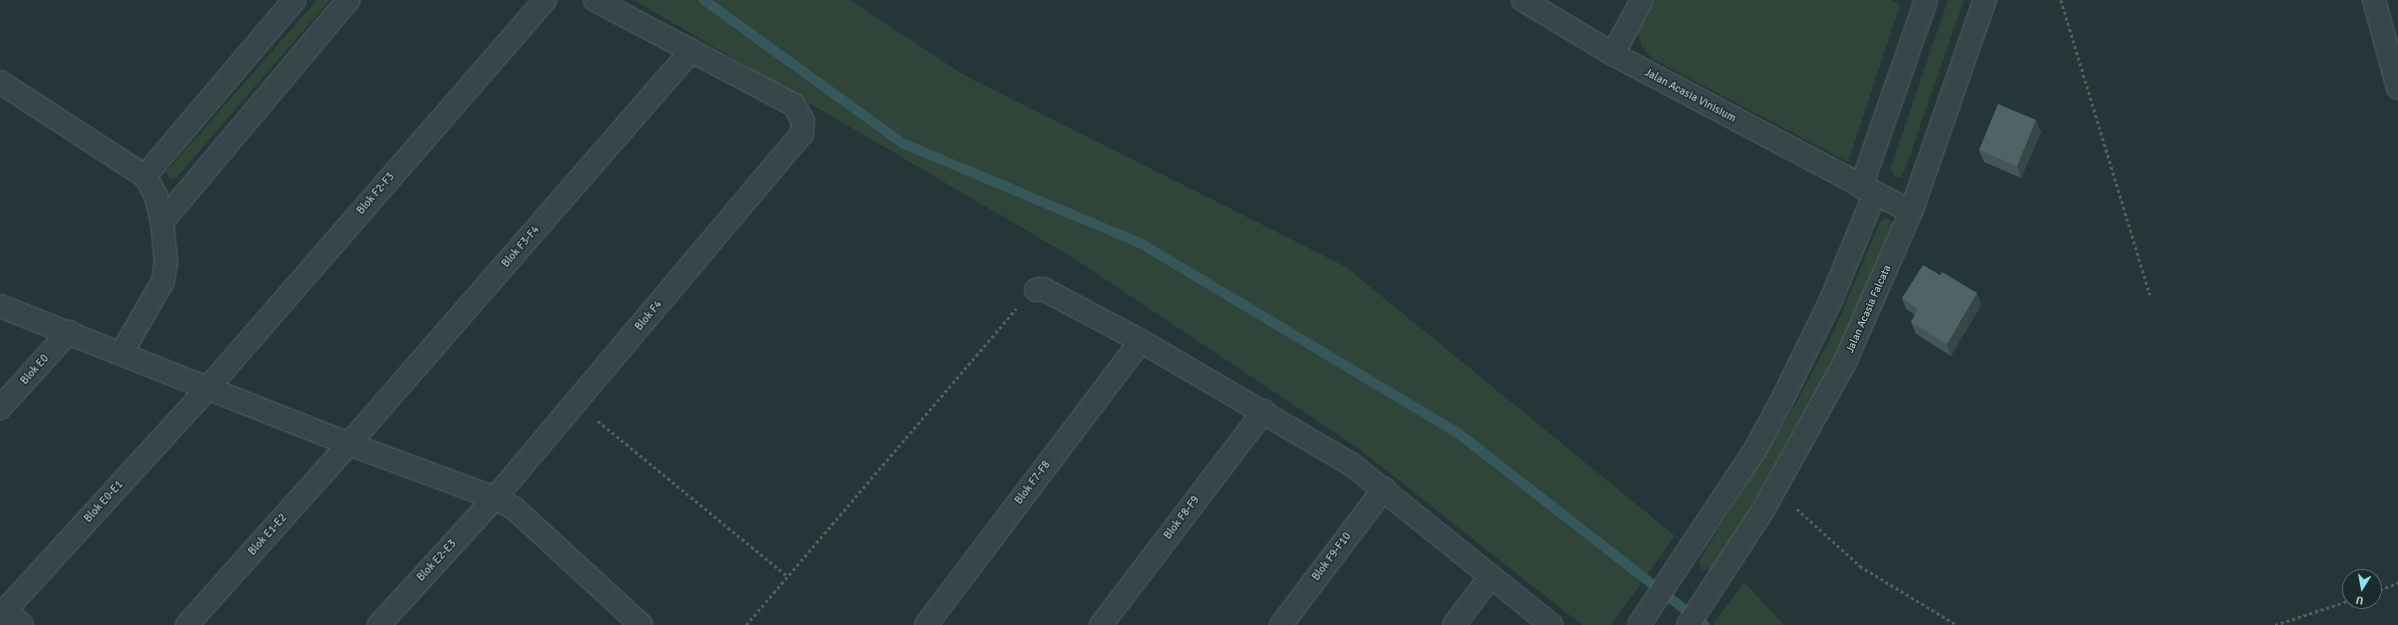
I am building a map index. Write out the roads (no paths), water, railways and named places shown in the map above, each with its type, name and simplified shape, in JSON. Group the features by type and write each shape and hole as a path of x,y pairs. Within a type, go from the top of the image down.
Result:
{"street":[{"path":"145,176 294,0"},
{"path":"162,222 348,0"},
{"name":"Blok F2-F3","path":"208,388 545,0"},
{"path":"596,0 692,50"},
{"name":"Jalan Acasia Vinisium","path":"1523,0 1613,54 1911,212"},
{"path":"1613,54 1642,0"},
{"path":"1639,625 1675,573 1756,448 1780,404 1831,300 1868,190 1926,0"},
{"name":"Jalan Acasia Falcata","path":"1688,625 1708,597 1776,487 1845,362 1911,212 1985,0"},
{"path":"2374,0 2398,88"},
{"name":"Blok F4","path":"495,498 802,134 803,121 794,105 692,50"},
{"name":"Blok F3-F4","path":"349,444 692,50"},
{"path":"0,82 145,176 156,196 162,222 166,262 163,281 121,354"},
{"path":"1036,290 1043,289 1141,341 1264,411 1351,464 1384,489 1551,625"},
{"path":"0,306 349,444 495,498 515,509 641,625"},
{"name":"Blok E0","path":"0,408 69,332"},
{"name":"Blok F7-F8","path":"926,625 1141,341"},
{"name":"Blok E0-E1","path":"3,614 208,388"},
{"name":"Blok F8-F9","path":"1101,625 1264,411"},
{"name":"Blok E1-E2","path":"187,625 349,444"},
{"name":"Blok F9-F10","path":"1281,625 1384,489"},
{"name":"Blok E2-E3","path":"379,625 495,498"},
{"path":"1454,625 1491,576"},
{"path":"3,614 22,625"}],"waterway":[{"path":"704,0 902,143 1142,244 1458,433 1705,625"}]}
